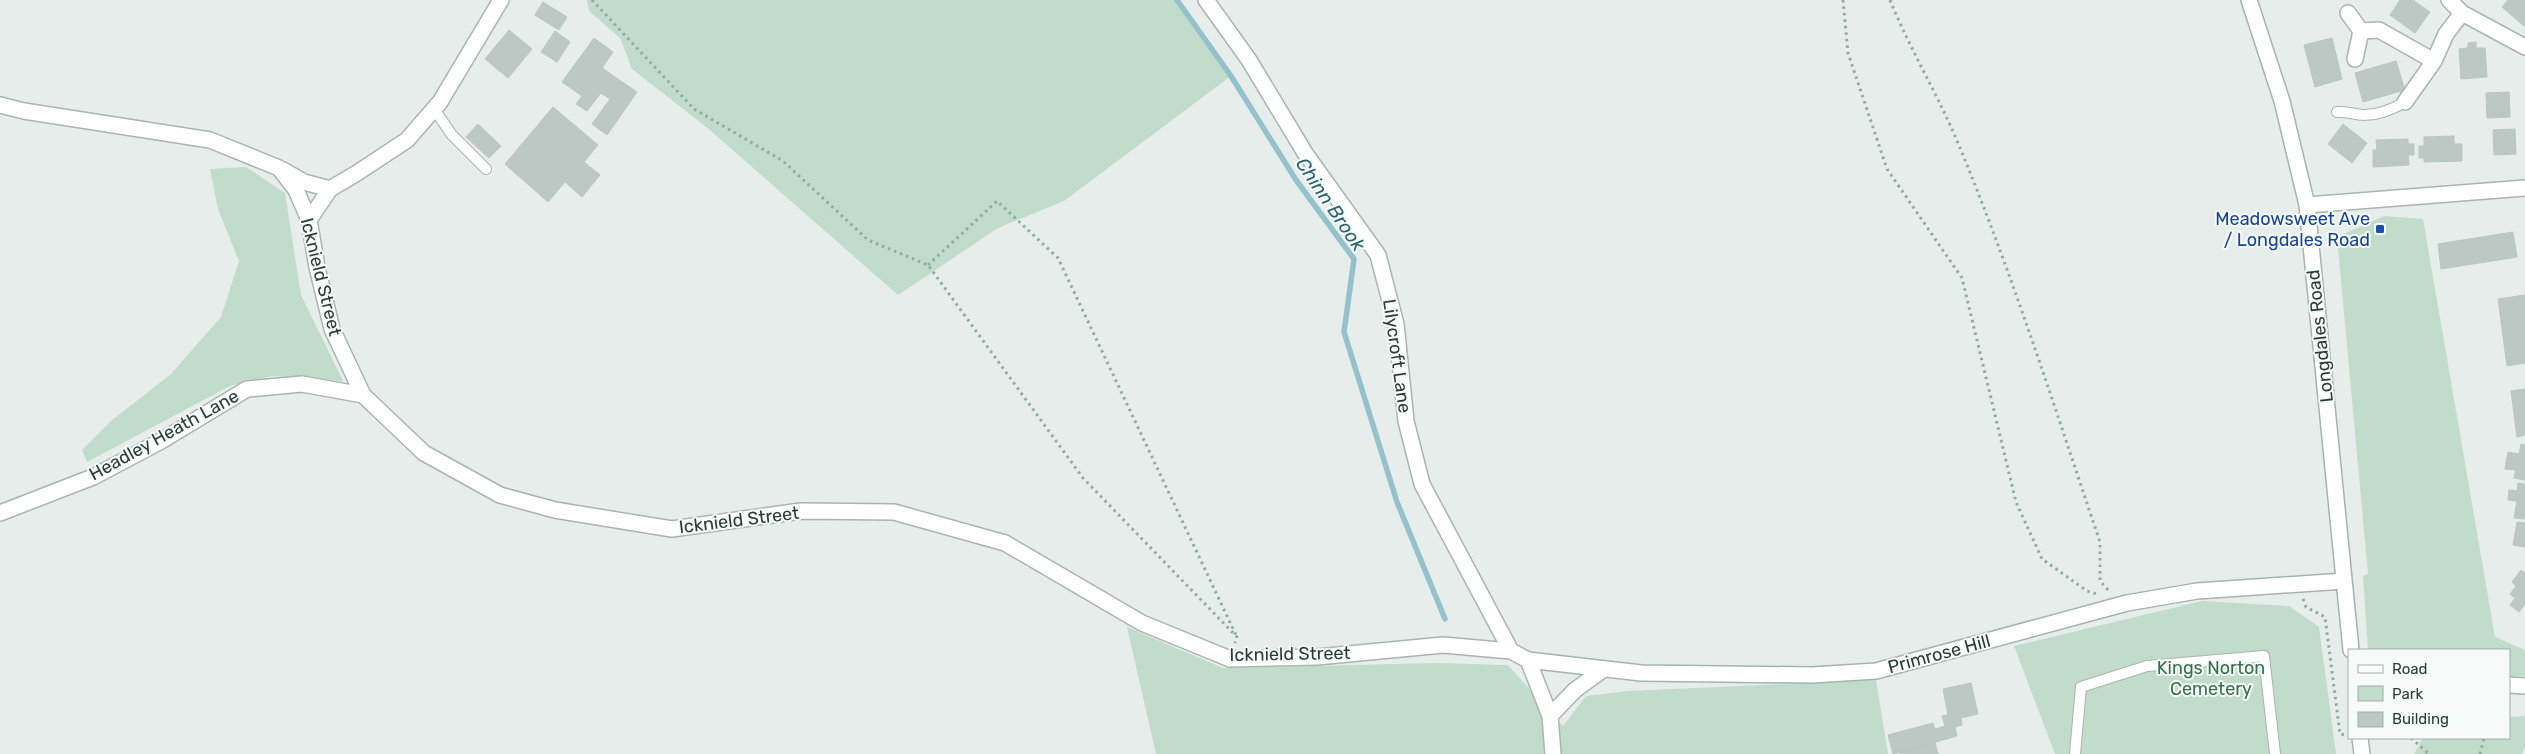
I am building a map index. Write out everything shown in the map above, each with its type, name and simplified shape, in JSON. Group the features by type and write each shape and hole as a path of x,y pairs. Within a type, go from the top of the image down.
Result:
{"street":[{"path":"309,220 330,188 357,174 407,140 434,109 501,0"},
{"name":"Lilycroft Lane","path":"1206,0 1249,60 1305,153 1378,255 1396,324 1406,421 1422,484 1511,651"},
{"name":"Longdales Road","path":"2249,0 2282,101 2307,205 2352,649"},
{"path":"2449,0 2462,13 2525,47"},
{"path":"2348,13 2361,30 2355,59"},
{"path":"2405,102 2434,61 2446,34 2462,13"},
{"path":"2361,30 2379,30 2434,61"},
{"path":"0,105 24,111 210,140 279,168 304,182 330,188"},
{"name":"Icknield Street","path":"279,168 296,190 309,220 317,267 332,329 363,395 424,453 500,495 555,510 672,529 801,511 894,512 1005,543 1142,623 1230,659 1317,658 1443,645 1511,651 1528,660"},
{"path":"2307,205 2525,188"},
{"name":"Headley Heath Lane","path":"0,513 92,477 161,441 247,389 302,384 363,395"},
{"name":"Primrose Hill","path":"1528,660 1641,673 1812,676 1876,671 2127,603 2197,591 2344,582"},
{"path":"1528,660 1550,716 1553,754"},
{"path":"1550,716 1575,690 1604,669"},
{"path":"2510,685 2525,686"},
{"path":"2360,739 2362,754"}],"lane":[{"path":"2337,112 2349,111 2363,115 2394,109 2405,102"},
{"path":"434,109 452,135 486,169"},
{"path":"2075,754 2081,687 2147,666 2264,656 2275,754"}],"path":[{"path":"592,0 694,109 783,161 868,240 928,264 1083,478 1237,637"},
{"path":"1843,0 1848,53 1887,169 1962,278 2016,502 2042,559 2078,585"},
{"path":"1890,0 1907,42 1954,135 2011,281 2100,542 2100,572"},
{"path":"928,264 996,201 1058,258 1237,637 1230,659"},
{"path":"2298,584 2306,607 2325,617 2340,734 2348,736"},
{"path":"2412,739 2429,754"},
{"path":"2480,754 2484,739"}],"green space":[{"path":"587,0 1177,0 1231,76 1064,201 998,228 898,295 710,130 632,69 620,38 589,11"},
{"path":"246,167 285,193 301,295 343,381 272,376 230,386 87,462 82,450 111,421 171,374 221,317 239,261 218,209 210,169"},
{"path":"2384,216 2423,219 2495,637 2525,650 2525,676 2510,676 2510,649 2368,649 2363,576 2368,574 2337,237"},
{"name":"Kings Norton Cemetery","path":"2202,601 2289,606 2319,627 2336,754 2055,754 2014,646"},
{"path":"1127,627 1223,668 1436,663 1508,665 1563,726 1586,696 1628,691 1876,680 1888,754 1156,754"},
{"path":"2525,716 2525,747 2522,754 2414,754 2422,739 2510,739 2510,717"}],"building":[{"path":"2400,0 2413,0 2430,12 2415,33 2390,15"},
{"path":"2508,0 2525,0 2525,27 2502,7"},
{"path":"543,2 567,17 559,30 535,15"},
{"path":"509,30 532,49 508,78 485,59"},
{"path":"555,31 570,42 557,62 541,52"},
{"path":"594,38 613,52 602,68 637,92 607,135 592,124 610,99 601,93 587,111 576,104 582,96 562,82"},
{"path":"2332,38 2342,79 2315,87 2304,45"},
{"path":"2476,42 2476,48 2485,48 2487,77 2461,79 2459,49 2468,48 2468,43"},
{"path":"2396,61 2405,90 2363,102 2355,73"},
{"path":"2509,92 2510,117 2487,118 2486,93"},
{"path":"553,107 598,145 584,162 600,175 582,197 565,182 548,202 505,164"},
{"path":"478,124 501,146 489,158 466,137"},
{"path":"2343,124 2367,143 2352,163 2328,144"},
{"path":"2515,129 2516,154 2494,155 2493,130"},
{"path":"2454,136 2454,144 2462,144 2462,161 2424,162 2424,158 2419,158 2419,146 2424,146 2424,137"},
{"path":"2408,139 2408,144 2414,144 2414,155 2408,155 2409,165 2373,167 2373,150 2377,150 2376,140"},
{"path":"2513,232 2517,257 2441,269 2438,244"},
{"path":"2525,295 2525,363 2507,366 2498,299"},
{"path":"2525,389 2525,435 2517,437 2511,391"},
{"path":"2521,444 2525,445 2525,480 2514,478 2516,470 2505,469 2508,452 2519,454"},
{"path":"2518,483 2525,484 2525,519 2514,518 2517,501 2508,500 2509,490 2517,491"},
{"path":"2517,522 2525,523 2525,547 2513,545"},
{"path":"2521,570 2525,573 2525,604 2519,612 2510,605 2515,598 2510,594 2516,586 2512,582"},
{"path":"1971,683 1978,714 1961,718 1962,725 1955,727 1952,714 1948,715 1943,689"},
{"path":"1952,714 1957,736 1893,754 1888,735 1933,723 1935,729 1945,726 1942,716"},
{"path":"1935,742 1938,754 1900,754 1900,752"}],"waterway":[{"name":"Chinn Brook","path":"1177,0 1231,76 1296,180 1354,259 1344,332 1397,502 1445,619"}],"place":[{"name":"Meadowsweet Ave / Longdales Road","path":"2380,229"}]}
